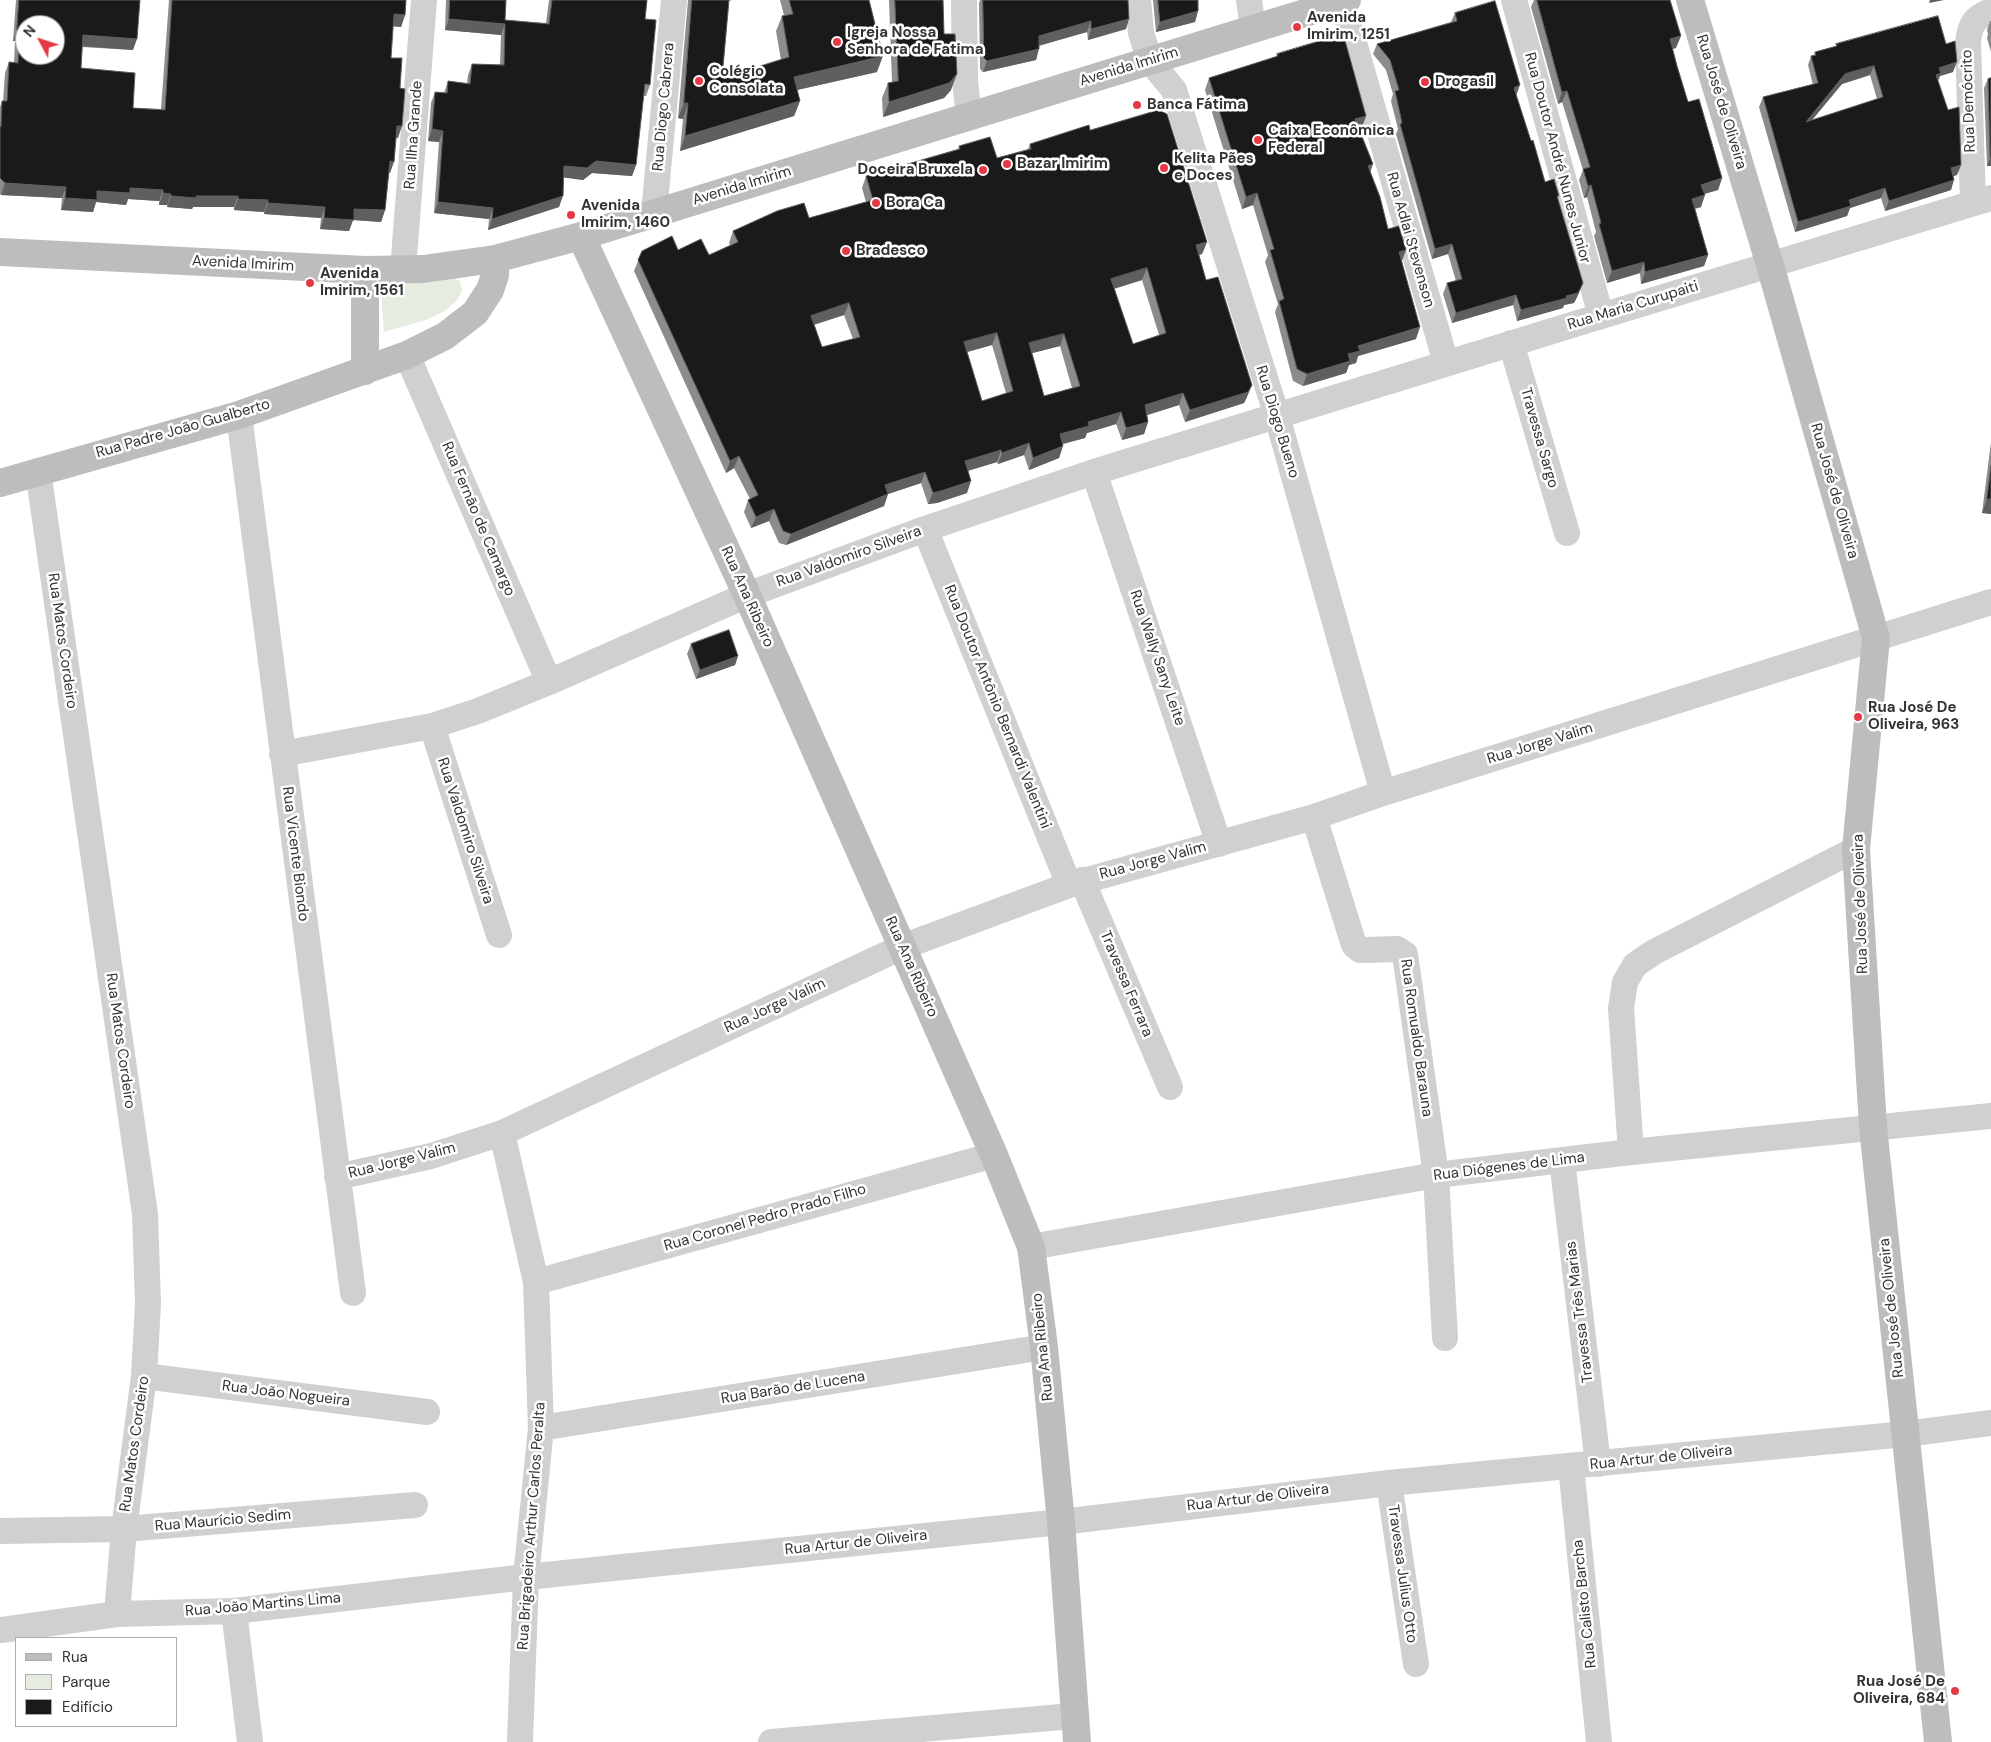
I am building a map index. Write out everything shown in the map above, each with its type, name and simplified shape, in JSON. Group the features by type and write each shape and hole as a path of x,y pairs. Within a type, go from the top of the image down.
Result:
{"street":[{"name":"Rua Ilha Grande","path":"403,270 424,0"},
{"name":"Rua Diogo Cabrera","path":"654,213 674,0"},
{"path":"964,0 965,81 969,117"},
{"name":"Rua Diogo Bueno","path":"1138,0 1141,34 1150,60 1174,90 1277,416 1384,793"},
{"path":"1249,0 1253,29"},
{"name":"Rua Doutor André Nunes Junior","path":"1514,0 1601,316"},
{"name":"Rua José de Oliveira","path":"1690,0 1770,264 1876,638 1856,850 1873,1127 1938,1742"},
{"name":"Avenida Imirim","path":"0,252 364,270 423,269 495,259 581,236 1345,1"},
{"name":"Rua Adlai Stevenson","path":"1345,1 1446,363"},
{"name":"Rua Demócrito","path":"1982,200 1968,44 1970,28 1977,18 1991,11"},
{"name":"Rua Maria Curupaiti","path":"1277,416 1982,200"},
{"name":"Rua Ana Ribeiro","path":"581,236 747,595 994,1154 1031,1247 1044,1347 1061,1522 1075,1729"},
{"name":"Rua Padre João Gualberto","path":"0,483 238,415 407,355 445,336 475,314 490,290 495,275 495,259"},
{"path":"364,270 365,371"},
{"name":"Travessa Sargo","path":"1511,343 1567,533"},
{"name":"Rua Fernão de Camargo","path":"407,355 548,682"},
{"name":"Rua Vicente Biondo","path":"238,415 336,1177 353,1293"},
{"name":"Rua Valdomiro Silveira","path":"282,754 432,726 478,711 747,595 925,529 1094,472 1277,416"},
{"name":"Rua Matos Cordeiro","path":"38,471 145,1214 148,1304 144,1376 124,1529 117,1614"},
{"name":"Rua Wally Sany Leite","path":"1094,472 1219,844"},
{"name":"Rua Doutor Antônio Bernardi Valentini","path":"925,529 1076,882"},
{"name":"Rua Jorge Valim","path":"336,1177 431,1156 502,1133 902,947 1076,882 1314,817 1384,793 1991,602"},
{"name":"Rua Valdomiro Silveira","path":"432,726 499,935"},
{"name":"Rua Romualdo Barauna","path":"1314,817 1354,945 1364,950 1397,949 1405,954 1436,1175"},
{"path":"1631,1152 1621,1008 1625,982 1635,965 1654,952 1856,850"},
{"name":"Travessa Ferrara","path":"1076,882 1170,1087"},
{"name":"Rua Diógenes de Lima","path":"1031,1247 1436,1175 1631,1152 1991,1116"},
{"name":"Rua Brigadeiro Arthur Carlos Peralta","path":"502,1133 536,1282 541,1428 526,1577 520,1742"},
{"name":"Rua Coronel Pedro Prado Filho","path":"536,1282 994,1154"},
{"name":"Travessa Três Marias","path":"1562,1160 1598,1464"},
{"path":"1436,1175 1444,1338"},
{"name":"Rua Barão de Lucena","path":"541,1428 1044,1347"},
{"name":"Rua João Nogueira","path":"144,1376 427,1412"},
{"name":"Rua Artur de Oliveira","path":"526,1577 1061,1522 1389,1483 1906,1434 1991,1424"},
{"name":"Rua Calisto Barcha","path":"1571,1466 1599,1742"},
{"name":"Travessa Julius Otto","path":"1389,1483 1416,1664"},
{"name":"Rua Maurício Sedim","path":"0,1531 124,1529 415,1505"},
{"name":"Rua João Martins Lima","path":"1,1630 117,1614 234,1611 526,1577"},
{"path":"234,1611 250,1742"},
{"path":"771,1742 1075,1729"}],"green space":[{"path":"451,277 460,281 462,290 457,300 450,307 417,323 384,332 380,278"}],"building":[{"path":"19,0 140,0 137,39 83,35 81,68 135,73 133,108 165,110 172,0 406,0 405,15 394,14 391,58 402,58 400,88 405,89 402,126 397,126 394,162 390,161 385,210 354,209 354,220 324,218 325,207 268,203 268,200 238,199 238,196 196,196 196,198 171,196 171,194 163,193 163,190 130,188 130,193 97,191 97,200 65,198 66,187 5,183 0,178 0,126 2,101 7,101 9,62 15,63 15,65 65,65 65,15 18,15"},
{"path":"450,0 506,0 505,20 549,24 552,0 647,0 645,19 656,20 650,85 645,84 636,165 596,161 587,168 564,166 563,196 492,219 493,208 438,202 443,131 432,129 435,92 447,93 448,81 470,84 472,64 504,65 505,24 449,19"},
{"path":"692,0 729,0 722,78 789,57 782,16 793,14 789,0 869,0 883,56 794,77 800,101 685,136 688,103 684,103"},
{"path":"895,0 943,0 944,34 955,34 957,74 949,83 889,102 888,83 898,81"},
{"path":"983,0 1128,0 1129,19 1091,29 1091,21 1039,36 1039,49 987,61 984,58"},
{"path":"1158,0 1198,0 1198,11 1160,22"},
{"path":"1537,0 1670,0 1681,36 1670,39 1677,66 1688,102 1699,99 1722,178 1701,185 1705,195 1692,199 1708,255 1645,272 1644,262 1612,271 1591,185 1588,186 1583,169 1590,167 1567,91 1562,92"},
{"path":"1495,1 1520,85 1514,88 1531,141 1533,140 1545,182 1554,179 1559,196 1557,196 1583,283 1578,293 1566,296 1567,298 1521,310 1516,295 1456,313 1447,283 1462,279 1452,244 1435,249 1400,124 1402,123 1395,91 1399,90 1390,60 1377,44 1457,21 1455,13"},
{"path":"1938,16 1946,44 1955,41 1957,62 1939,68 1941,73 1936,75 1948,110 1959,107 1961,165 1951,168 1954,180 1889,201 1885,188 1849,200 1851,206 1798,222 1763,97 1818,83 1811,56 1816,55 1815,52 1837,46 1836,44","holes":["1874,66 1883,97 1806,122 1845,74"]},
{"path":"1340,35 1344,37 1366,116 1355,119 1373,164 1368,166 1380,197 1388,229 1399,226 1406,250 1399,252 1420,327 1358,346 1360,351 1348,354 1350,361 1307,374 1297,369 1279,301 1284,299 1270,250 1274,249 1257,193 1246,197 1209,78 1278,56 1277,54"},
{"path":"1991,78 1991,158 1990,158 1988,79"},
{"path":"1159,110 1167,114 1207,242 1196,245 1206,280 1218,277 1252,385 1248,392 1190,410 1183,393 1145,405 1148,422 1126,428 1121,412 1088,422 1089,426 1060,434 1063,446 1033,458 1029,443 1002,453 1001,450 965,461 971,481 933,493 925,472 885,485 888,494 791,534 783,531 774,509 756,517 748,500 758,495 739,456 730,461 638,260 642,251 672,236 678,250 701,239 709,255 738,242 733,231 777,211 804,203 809,218 873,200 866,176 960,149 959,146 990,137 997,158 1031,149 1030,144 1089,125 1090,130","holes":["1147,268 1166,333 1133,344 1111,279","849,303 860,337 822,347 811,316","997,333 1013,391 982,401 964,342","1064,334 1080,386 1044,396 1029,343"]},
{"path":"1991,466 1991,499 1987,499"},
{"path":"729,630 738,656 700,670 691,644"}],"place":[{"name":"Avenida Imirim, 1251","path":"1297,27"},
{"name":"Igreja Nossa Senhora de Fatima","path":"837,42"},
{"name":"Colégio Consolata","path":"699,81"},
{"name":"Drogasil","path":"1425,82"},
{"name":"Banca Fátima","path":"1137,105"},
{"name":"Caixa Econômica Federal","path":"1258,140"},
{"name":"Bazar Imirim","path":"1007,164"},
{"name":"Kelita Pães e Doces","path":"1164,168"},
{"name":"Doceira Bruxela","path":"983,170"},
{"name":"Bora Ca","path":"876,203"},
{"name":"Avenida Imirim, 1460","path":"571,215"},
{"name":"Bradesco","path":"846,251"},
{"name":"Avenida Imirim, 1561","path":"310,283"},
{"name":"Rua José De Oliveira, 963","path":"1858,717"},
{"name":"Rua José De Oliveira, 684","path":"1955,1691"}]}
